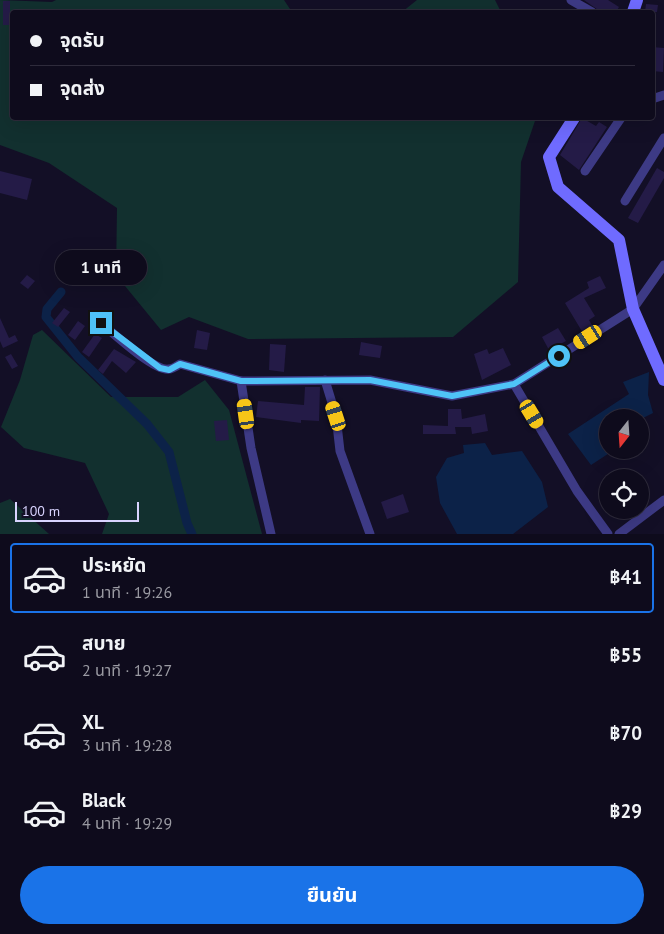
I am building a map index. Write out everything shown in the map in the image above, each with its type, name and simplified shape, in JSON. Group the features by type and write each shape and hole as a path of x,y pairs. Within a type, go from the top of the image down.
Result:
{"street":[{"path":"571,0 588,10"},
{"path":"573,120 549,157 558,187 619,240 634,309 663,374"},
{"path":"585,171 620,120"},
{"path":"625,201 664,138"},
{"path":"101,323 160,368 169,370 180,364 241,381 370,380 452,396 514,384 634,309 664,265"},
{"path":"325,380 336,416 340,451 370,534"},
{"path":"241,381 250,448 271,534"},
{"path":"514,384 577,491 608,534"},
{"path":"619,534 664,500"}],"green space":[{"path":"0,0 52,2 56,0 284,0 291,10 10,10 10,120 535,120 521,162 518,282 453,337 248,339 189,317 161,330 116,275 117,208 49,163 0,145"},
{"path":"417,0 495,0 500,10 404,10"},
{"path":"42,330 111,397 178,397 205,380 229,410 262,534 102,534 109,514 85,463 24,448 1,427 20,380 33,335"},
{"path":"10,499 49,534 0,534 0,503"}],"water":[{"path":"649,372 648,395 653,413 649,415 649,409 606,409 629,394 623,382"},
{"path":"599,414 600,459 591,465 568,434"},
{"path":"485,443 492,455 522,451 542,482 548,507 513,534 457,534 440,503 436,477 447,458 464,453 463,445"}],"building":[{"path":"584,0 608,0 619,7 617,10 598,10"},
{"path":"3,1 10,1 10,25 3,25"},
{"path":"646,4 658,5 657,12 655,10 645,10"},
{"path":"655,47 664,48 663,72 655,71"},
{"path":"581,120 586,120 596,126 599,122 607,127 579,170 560,155"},
{"path":"657,168 664,172 664,178 638,223 628,218"},
{"path":"0,171 32,179 27,200 0,193"},
{"path":"27,275 35,281 28,289 20,283"},
{"path":"600,276 606,288 584,298 595,316 589,320 593,327 583,333 565,303 589,288 587,282"},
{"path":"64,308 70,312 58,327 52,323"},
{"path":"0,318 9,338 15,335 18,341 3,348 0,341"},
{"path":"78,321 85,326 75,340 68,335"},
{"path":"558,328 566,341 549,350 542,337"},
{"path":"197,330 210,333 207,350 194,348"},
{"path":"95,334 102,338 89,357 82,352"},
{"path":"361,342 382,346 380,358 359,355"},
{"path":"270,344 286,345 284,372 269,370"},
{"path":"503,348 511,365 482,380 474,354 487,349 489,354"},
{"path":"114,349 136,362 126,373 112,361 103,374 98,370"},
{"path":"11,354 18,366 12,369 5,357"},
{"path":"305,387 320,387 319,421 301,420 301,423 256,417 258,401 304,405"},
{"path":"448,409 461,409 462,419 485,414 488,431 472,434 471,427 455,427 456,434 423,434 423,425 448,426"},
{"path":"227,420 229,440 216,441 214,421"},
{"path":"403,494 409,512 387,519 381,502"}],"waterway":[{"path":"61,292 47,309 46,317 78,357 147,424 169,452 187,523 192,534"}],"route":[{"path":"101,323 143,357 160,368 169,370 180,364 241,381 370,380 452,396 514,384 559,356"}]}
